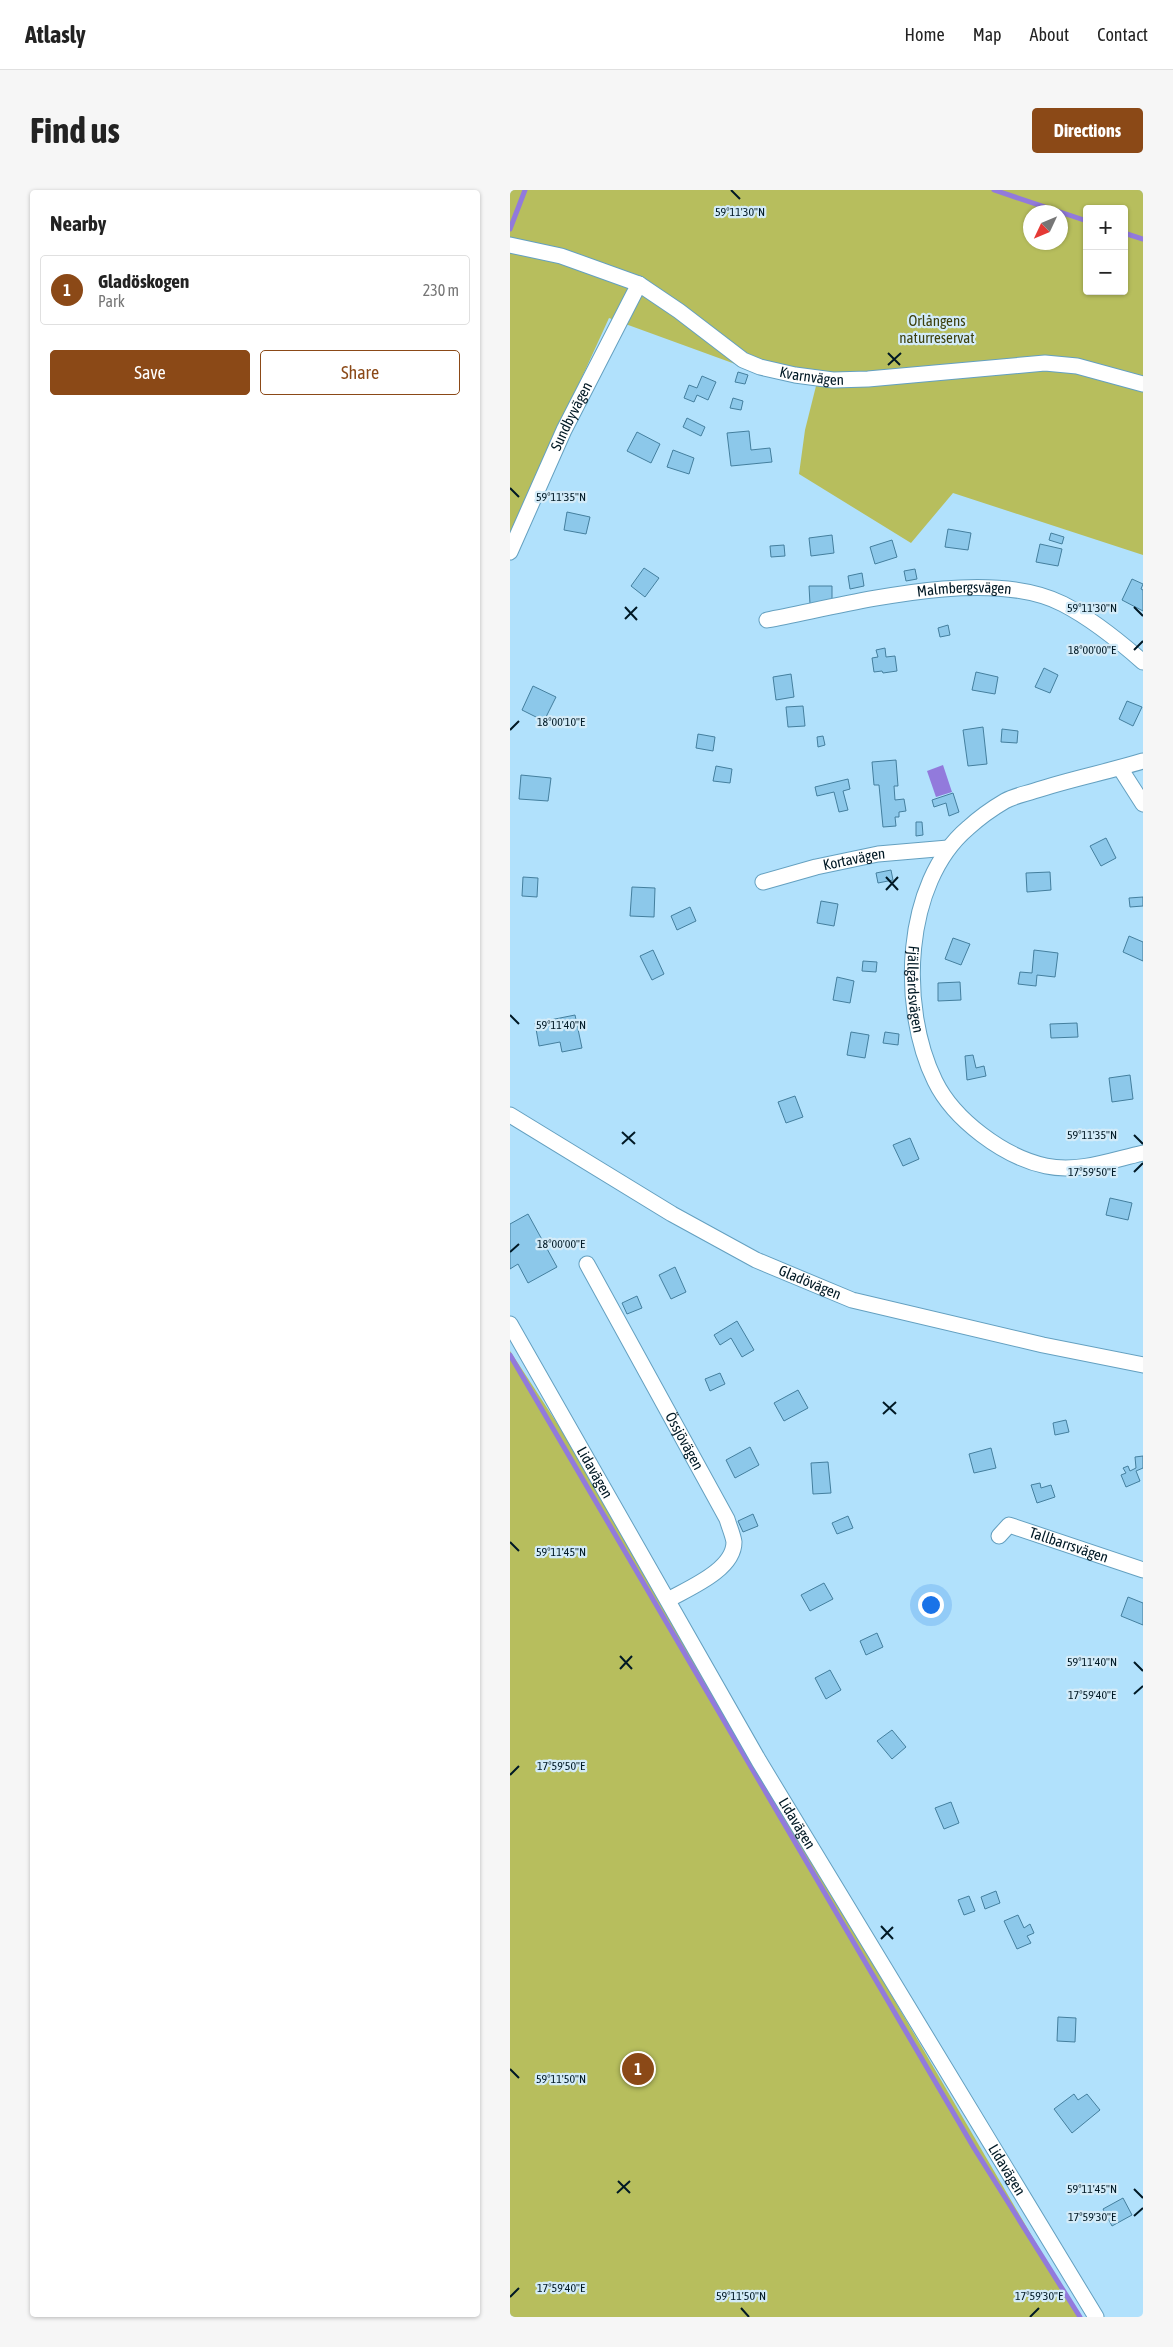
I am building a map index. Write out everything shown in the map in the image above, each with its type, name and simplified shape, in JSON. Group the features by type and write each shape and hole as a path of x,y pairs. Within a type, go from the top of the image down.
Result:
{"street":[{"name":"Kvarnvägen","path":"510,245 561,256 639,284 679,311 743,360 760,367 795,375 833,380 868,379 1046,364 1077,366 1143,384"},
{"name":"Sundbyvägen","path":"510,552 564,430 639,284"},
{"name":"Malmbergsvägen","path":"767,620 956,587 1015,589 1062,603 1108,632 1143,662"},
{"name":"Fjällgårdsvägen","path":"1143,761 1064,781 1006,800 968,828 948,848 932,873 915,934 913,992 922,1050 935,1082 958,1114 1004,1150 1046,1166 1090,1166 1143,1153"},
{"path":"1120,768 1143,804"},
{"name":"Kortavägen","path":"763,882 816,867 878,854 948,848"},
{"name":"Gladövägen","path":"510,1115 672,1214 756,1260 852,1300 1043,1345 1143,1365"},
{"name":"Össjövägen","path":"588,1264 727,1520 734,1543 728,1559 716,1572 668,1600"},
{"name":"Lidavägen","path":"510,1324 764,1768 1096,2317"},
{"name":"Tallbarrsvägen","path":"999,1536 1009,1525 1143,1570"}],"green space":[{"name":"Orlångens naturreservat","path":"510,190 1143,190 1143,555 953,493 911,543 799,474 805,430 816,386 820,385 819,378 771,377 609,318 510,535"},
{"path":"510,1351 570,1443 1079,2317 510,2317"}],"shaded area":[{"path":"943,765 952,792 936,797 927,771"}],"building":[{"path":"738,372 748,375 745,384 735,382"},
{"path":"702,376 716,382 708,400 697,395 694,402 684,398 689,385 697,388"},
{"path":"733,398 743,401 741,410 730,408"},
{"path":"687,418 705,427 701,436 683,427"},
{"path":"749,431 751,450 770,448 772,462 731,466 727,433"},
{"path":"637,432 660,444 651,463 627,451"},
{"path":"673,450 694,458 689,474 667,467"},
{"path":"567,512 590,517 586,534 564,530"},
{"path":"948,529 971,533 968,550 945,547"},
{"path":"1051,533 1064,537 1062,544 1049,540"},
{"path":"832,535 834,553 811,556 809,538"},
{"path":"892,540 897,557 875,564 870,547"},
{"path":"1040,544 1062,549 1058,566 1036,562"},
{"path":"784,545 785,556 771,557 770,546"},
{"path":"644,568 659,578 645,597 631,586"},
{"path":"915,569 917,579 906,581 904,571"},
{"path":"862,573 864,586 850,589 848,576"},
{"path":"1132,579 1143,584 1141,589 1143,590 1143,611 1122,600"},
{"path":"809,586 832,586 832,604 810,604"},
{"path":"948,625 950,635 940,637 938,628"},
{"path":"885,648 886,657 895,656 897,671 874,672 872,658 878,657 876,650"},
{"path":"1044,668 1058,675 1050,693 1035,687"},
{"path":"976,672 998,677 995,694 972,690"},
{"path":"791,674 794,697 776,700 773,677"},
{"path":"533,686 556,697 544,721 522,710"},
{"path":"1127,701 1142,707 1133,726 1119,719"},
{"path":"803,706 805,726 788,727 786,707"},
{"path":"983,727 987,764 968,766 963,730"},
{"path":"1002,729 1018,731 1017,743 1001,742"},
{"path":"698,734 715,737 713,751 696,748"},
{"path":"823,736 825,745 818,747 817,737"},
{"path":"896,760 898,786 894,786 895,800 904,799 906,811 899,812 899,817 895,817 896,826 883,827 879,785 874,785 872,762"},
{"path":"716,766 732,769 730,783 713,781"},
{"path":"521,775 551,778 548,801 519,799"},
{"path":"848,779 850,789 843,791 848,810 839,812 834,792 817,796 815,787"},
{"path":"953,793 959,812 949,816 946,803 934,807 932,800"},
{"path":"916,822 922,822 923,835 916,836"},
{"path":"1106,838 1116,858 1101,866 1090,846"},
{"path":"891,870 893,880 878,883 876,873"},
{"path":"1050,872 1051,890 1027,892 1026,873"},
{"path":"523,877 538,878 537,897 522,896"},
{"path":"632,887 655,888 654,917 630,916"},
{"path":"1143,897 1143,906 1130,907 1129,898"},
{"path":"821,901 838,904 834,926 817,923"},
{"path":"690,907 696,921 677,930 671,916"},
{"path":"1129,936 1143,942 1143,961 1123,952"},
{"path":"953,938 970,944 961,965 945,959"},
{"path":"653,950 664,974 652,980 640,956"},
{"path":"1034,950 1058,953 1055,977 1037,975 1036,986 1018,984 1020,972 1032,973"},
{"path":"863,961 877,962 876,972 862,971"},
{"path":"837,977 854,981 850,1003 833,1000"},
{"path":"960,982 961,1000 938,1001 938,983"},
{"path":"575,1015 582,1048 562,1052 560,1042 539,1046 535,1023"},
{"path":"1077,1023 1078,1037 1051,1038 1050,1024"},
{"path":"851,1032 869,1035 865,1058 847,1055"},
{"path":"885,1032 899,1034 898,1045 883,1043"},
{"path":"973,1055 976,1068 984,1066 986,1076 967,1080 965,1056"},
{"path":"1130,1075 1133,1099 1112,1102 1109,1078"},
{"path":"795,1096 803,1117 786,1123 778,1102"},
{"path":"910,1138 919,1159 903,1166 893,1145"},
{"path":"1110,1198 1132,1203 1128,1220 1106,1215"},
{"path":"528,1214 557,1267 528,1283 518,1264 510,1269 510,1224"},
{"path":"675,1267 686,1292 671,1299 659,1275"},
{"path":"637,1296 642,1308 627,1314 622,1303"},
{"path":"737,1321 754,1350 742,1357 731,1338 720,1345 714,1335"},
{"path":"720,1373 725,1384 710,1391 705,1379"},
{"path":"798,1390 808,1408 784,1421 774,1403"},
{"path":"1066,1420 1069,1432 1055,1435 1053,1423"},
{"path":"750,1447 759,1465 735,1478 726,1460"},
{"path":"991,1448 996,1468 974,1473 969,1454"},
{"path":"1143,1456 1143,1468 1136,1471 1140,1481 1126,1487 1121,1475 1126,1473 1123,1468 1128,1466 1130,1471 1136,1468 1135,1457"},
{"path":"828,1462 831,1493 813,1494 811,1463"},
{"path":"1040,1483 1041,1488 1051,1485 1055,1497 1037,1503 1031,1485"},
{"path":"753,1514 758,1526 743,1532 738,1521"},
{"path":"848,1516 853,1528 837,1534 832,1523"},
{"path":"824,1583 833,1599 810,1611 801,1595"},
{"path":"1128,1597 1143,1603 1143,1625 1121,1616"},
{"path":"877,1633 883,1647 866,1655 860,1641"},
{"path":"830,1670 841,1690 826,1699 815,1678"},
{"path":"892,1730 906,1747 892,1759 877,1741"},
{"path":"951,1802 959,1823 944,1829 935,1808"},
{"path":"996,1891 1000,1903 985,1909 981,1897"},
{"path":"969,1896 975,1911 964,1915 958,1900"},
{"path":"1018,1915 1024,1928 1030,1924 1034,1933 1027,1936 1031,1943 1017,1949 1004,1921"},
{"path":"1058,2017 1076,2018 1075,2042 1057,2041"},
{"path":"1074,2094 1078,2100 1087,2094 1100,2110 1072,2133 1054,2109"},
{"path":"1123,2198 1132,2215 1112,2226 1103,2209"}],"waterway":[{"path":"510,229 525,190"},
{"path":"994,190 1083,220"},
{"path":"1128,234 1143,239"},
{"path":"510,1355 974,2148 1080,2317"}],"place":[{"name":"Gladöskogen","path":"638,2069"}]}
